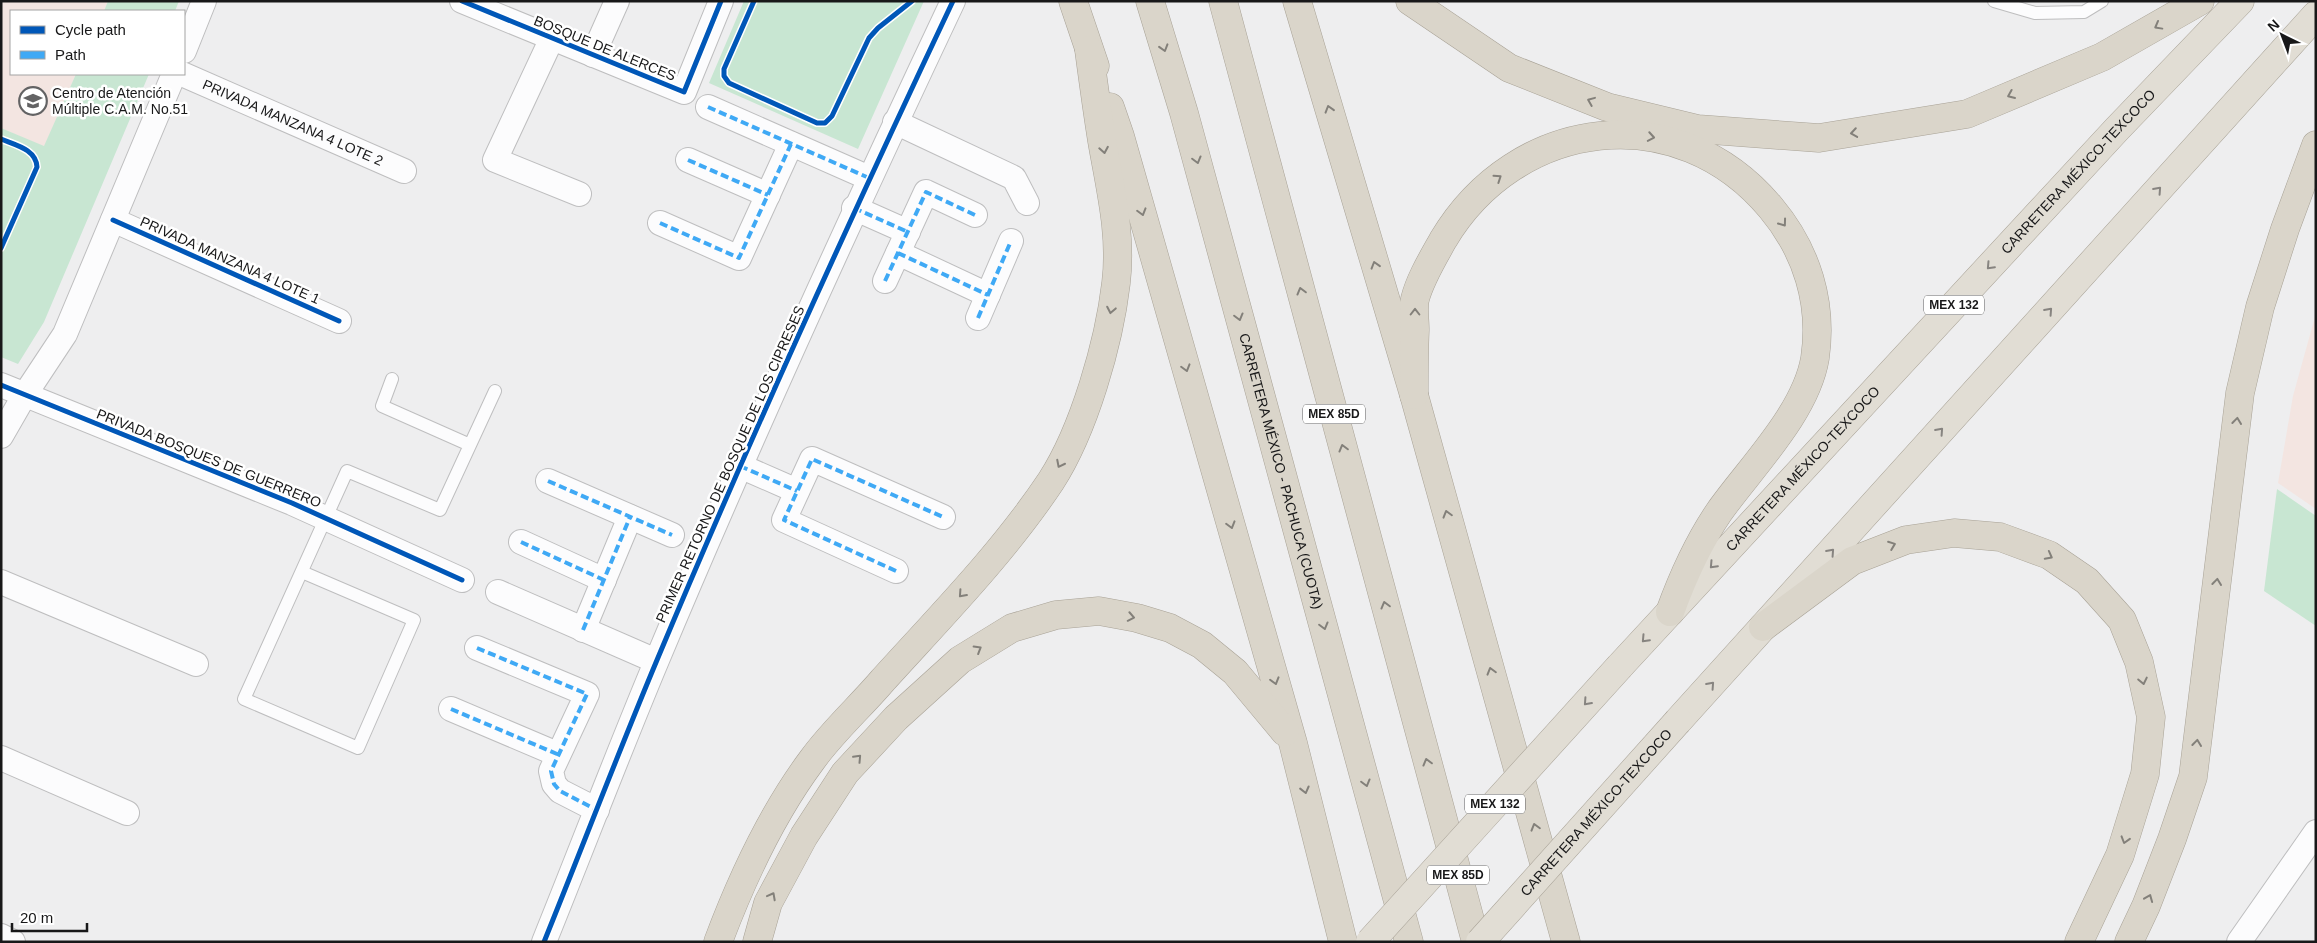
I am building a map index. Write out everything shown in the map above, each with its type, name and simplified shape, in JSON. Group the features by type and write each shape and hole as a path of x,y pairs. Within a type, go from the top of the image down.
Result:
{"highway":[{"path":"1073,1 1120,136 1293,742 1343,942"},
{"name":"CARRETERA MÉXICO - PACHUCA (CUOTA)","path":"1150,1 1184,113 1409,942"},
{"name":"MEX 85D","path":"1223,1 1476,942"},
{"path":"1296,1 1414,395 1566,942"},
{"path":"1410,1 1509,68 1607,107 1698,129 1820,138 1968,114 2102,57 2200,1"},
{"name":"CARRETERA MÉXICO-TEXCOCO","path":"1370,942 1620,666 2117,130 2240,1"},
{"name":"CARRETERA MÉXICO-TEXCOCO","path":"1480,942 2316,15"},
{"path":"718,942 742,882 772,820 812,759 966,589 1016,528 1052,479 1072,440 1088,398 1106,338 1116,281 1117,222 1089,50"},
{"path":"1414,395 1414,300 1432,259 1457,216 1491,183 1527,158 1564,141 1608,134 1647,136 1684,144 1722,163 1758,191 1785,224 1804,259 1815,296 1818,328 1814,362 1802,396 1771,445 1720,511 1704,536 1679,586 1670,612"},
{"path":"2128,942 2146,906 2193,777 2240,393 2260,307 2284,229 2316,146"},
{"path":"1764,627 1852,561 1906,540 1944,534 1954,533 2000,537 2049,555 2087,581 2122,620 2139,662 2150,717 2145,774 2120,854 2079,942"},
{"path":"756,942 768,903 804,836 845,772 896,718 960,660 1012,628 1056,614 1099,611 1137,618 1170,628 1202,645 1235,672 1293,742"}],"street":[{"path":"185,48 204,1"},
{"name":"BOSQUE DE ALERCES","path":"462,1 684,92 721,1"},
{"path":"593,55 616,1"},
{"name":"PRIMER RETORNO DE BOSQUE DE LOS CIPRESES","path":"544,942 656,661 740,466 854,208 953,1"},
{"path":"552,38 495,160 580,194"},
{"path":"1,436 24,396 65,334 174,75"},
{"name":"PRIVADA MANZANA 4 LOTE 2","path":"184,75 404,171"},
{"path":"708,107 869,178"},
{"path":"895,122 1014,178 1027,203"},
{"path":"660,223 739,258 791,144"},
{"path":"688,160 768,195"},
{"path":"885,282 926,192 975,215"},
{"path":"854,208 903,242 988,295"},
{"name":"PRIVADA MANZANA 4 LOTE 1","path":"113,220 339,321"},
{"path":"978,318 1011,241"},
{"name":"PRIVADA BOSQUES DE GUERRERO","path":"1,386 326,518 462,580"},
{"path":"896,571 784,520 812,459 943,517"},
{"path":"740,466 797,491"},
{"path":"548,481 672,535"},
{"path":"583,630 630,517"},
{"path":"521,542 604,580"},
{"path":"1,582 196,664"},
{"path":"498,592 656,661"},
{"path":"477,648 587,694 551,771 554,784 560,791 597,810"},
{"path":"451,709 558,754"},
{"path":"1,758 127,813"},
{"path":"2239,942 2316,832"},
{"path":"1,936 13,942"}],"lane":[{"path":"1994,1 2035,13 2084,12 2102,1"},
{"path":"392,380 382,406 470,445"},
{"path":"302,572 414,620 358,748 244,699 347,471 440,510 495,391"}],"shaded area":[{"name":"Centro de Atención Múltiple C.A.M. No.51","path":"1,1 108,1 104,10 10,10 10,75 76,75 44,147 1,128"},
{"path":"2316,313 2316,509 2278,483 2293,396"}],"green space":[{"path":"108,1 179,1 175,10 104,10"},
{"path":"744,1 924,1 858,149 709,83"},
{"path":"76,75 149,75 44,322 18,364 1,357 1,128 44,146"},
{"path":"2277,489 2316,516 2316,626 2264,591"}],"marked path":[{"path":"708,107 869,178"},
{"path":"660,223 739,258 791,144"},
{"path":"688,160 768,195"},
{"path":"885,281 926,192 975,215"},
{"path":"854,208 908,232"},
{"path":"978,318 1011,241"},
{"path":"898,253 988,295"},
{"path":"896,571 784,520 812,459 943,517"},
{"path":"740,466 797,491"},
{"path":"548,481 672,535"},
{"path":"583,630 630,517"},
{"path":"521,542 604,580"},
{"path":"477,648 587,694 551,771 554,784 560,791 597,810"},
{"path":"451,709 557,754"}],"cycle path":[{"path":"462,1 684,92 721,1"},
{"path":"754,1 724,69 724,76 729,83 817,123 825,123 832,116 869,38 878,28 912,1"},
{"path":"544,942 643,695 764,411 953,1"},
{"path":"1,139 24,148 33,156 37,167 1,248"},
{"path":"113,220 339,321"},
{"path":"1,385 292,503 462,580"}],"place":[{"name":"Centro de Atención Múltiple C.A.M. No.51","path":"33,101"}]}
